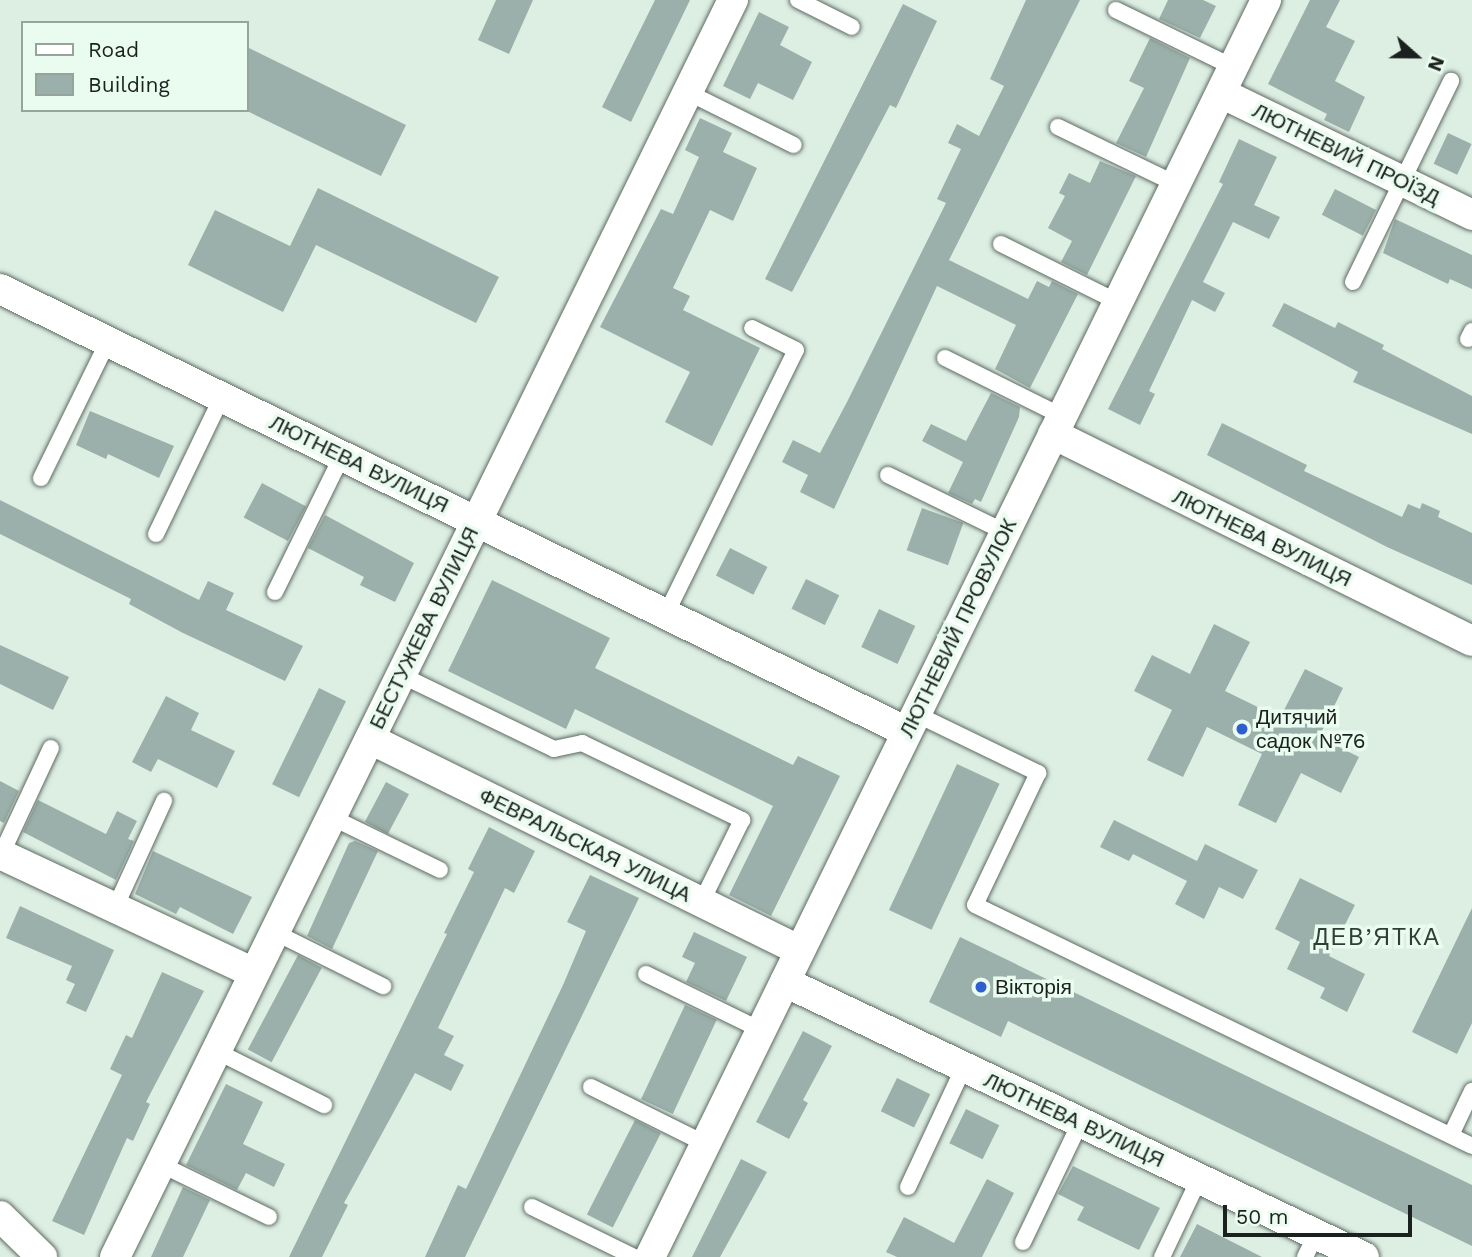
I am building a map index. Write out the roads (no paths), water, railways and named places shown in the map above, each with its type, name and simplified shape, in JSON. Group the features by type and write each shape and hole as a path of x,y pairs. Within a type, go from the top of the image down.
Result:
{"street":[{"name":"БЕСТУЖЕВА ВУЛИЦЯ","path":"115,1257 733,0"},
{"name":"ЛЮТНЕВИЙ ПРОВУЛОК","path":"650,1257 1266,0"},
{"name":"ЛЮТНЕВИЙ ПРОЇЗД","path":"1227,80 1402,181 1472,215"},
{"name":"ЛЮТНЕВА ВУЛИЦЯ","path":"0,289 666,614 912,723"},
{"name":"ЛЮТНЕВА ВУЛИЦЯ","path":"1058,425 1472,641"},
{"name":"ФЕВРАЛЬСКАЯ УЛИЦА","path":"370,739 800,951"},
{"path":"1,854 254,973"},
{"name":"ЛЮТНЕВА ВУЛИЦЯ","path":"785,982 1199,1179 1310,1246 1364,1257"},
{"path":"0,1216 42,1257"}],"lane":[{"path":"798,0 852,27"},
{"path":"1116,10 1227,80"},
{"path":"1353,282 1451,82"},
{"path":"687,92 794,145"},
{"path":"1058,127 1176,184"},
{"path":"1002,244 1118,302"},
{"path":"666,614 796,350 752,328"},
{"path":"41,478 108,341"},
{"path":"945,358 1058,425"},
{"path":"156,534 222,397"},
{"path":"275,592 342,456"},
{"path":"888,475 1005,532"},
{"path":"401,675 554,749 582,743 742,820 701,902"},
{"path":"912,723 1038,774 975,905 1472,1146"},
{"path":"1,854 51,748"},
{"path":"115,908 164,801"},
{"path":"331,817 440,870"},
{"path":"274,932 383,986"},
{"path":"646,974 761,1030"},
{"path":"216,1051 324,1105"},
{"path":"908,1187 964,1068"},
{"path":"591,1087 706,1144"},
{"path":"1451,1135 1472,1091"},
{"path":"1023,1242 1080,1122"},
{"path":"160,1164 269,1217"},
{"path":"1162,1257 1199,1179"},
{"path":"532,1207 634,1257"}],"place":[{"name":"Дитячий садок №76","path":"1242,729"},
{"name":"Вікторія","path":"981,987"}],"district":[{"name":"ДЕВ’ЯТКА","path":"1377,938"}]}
